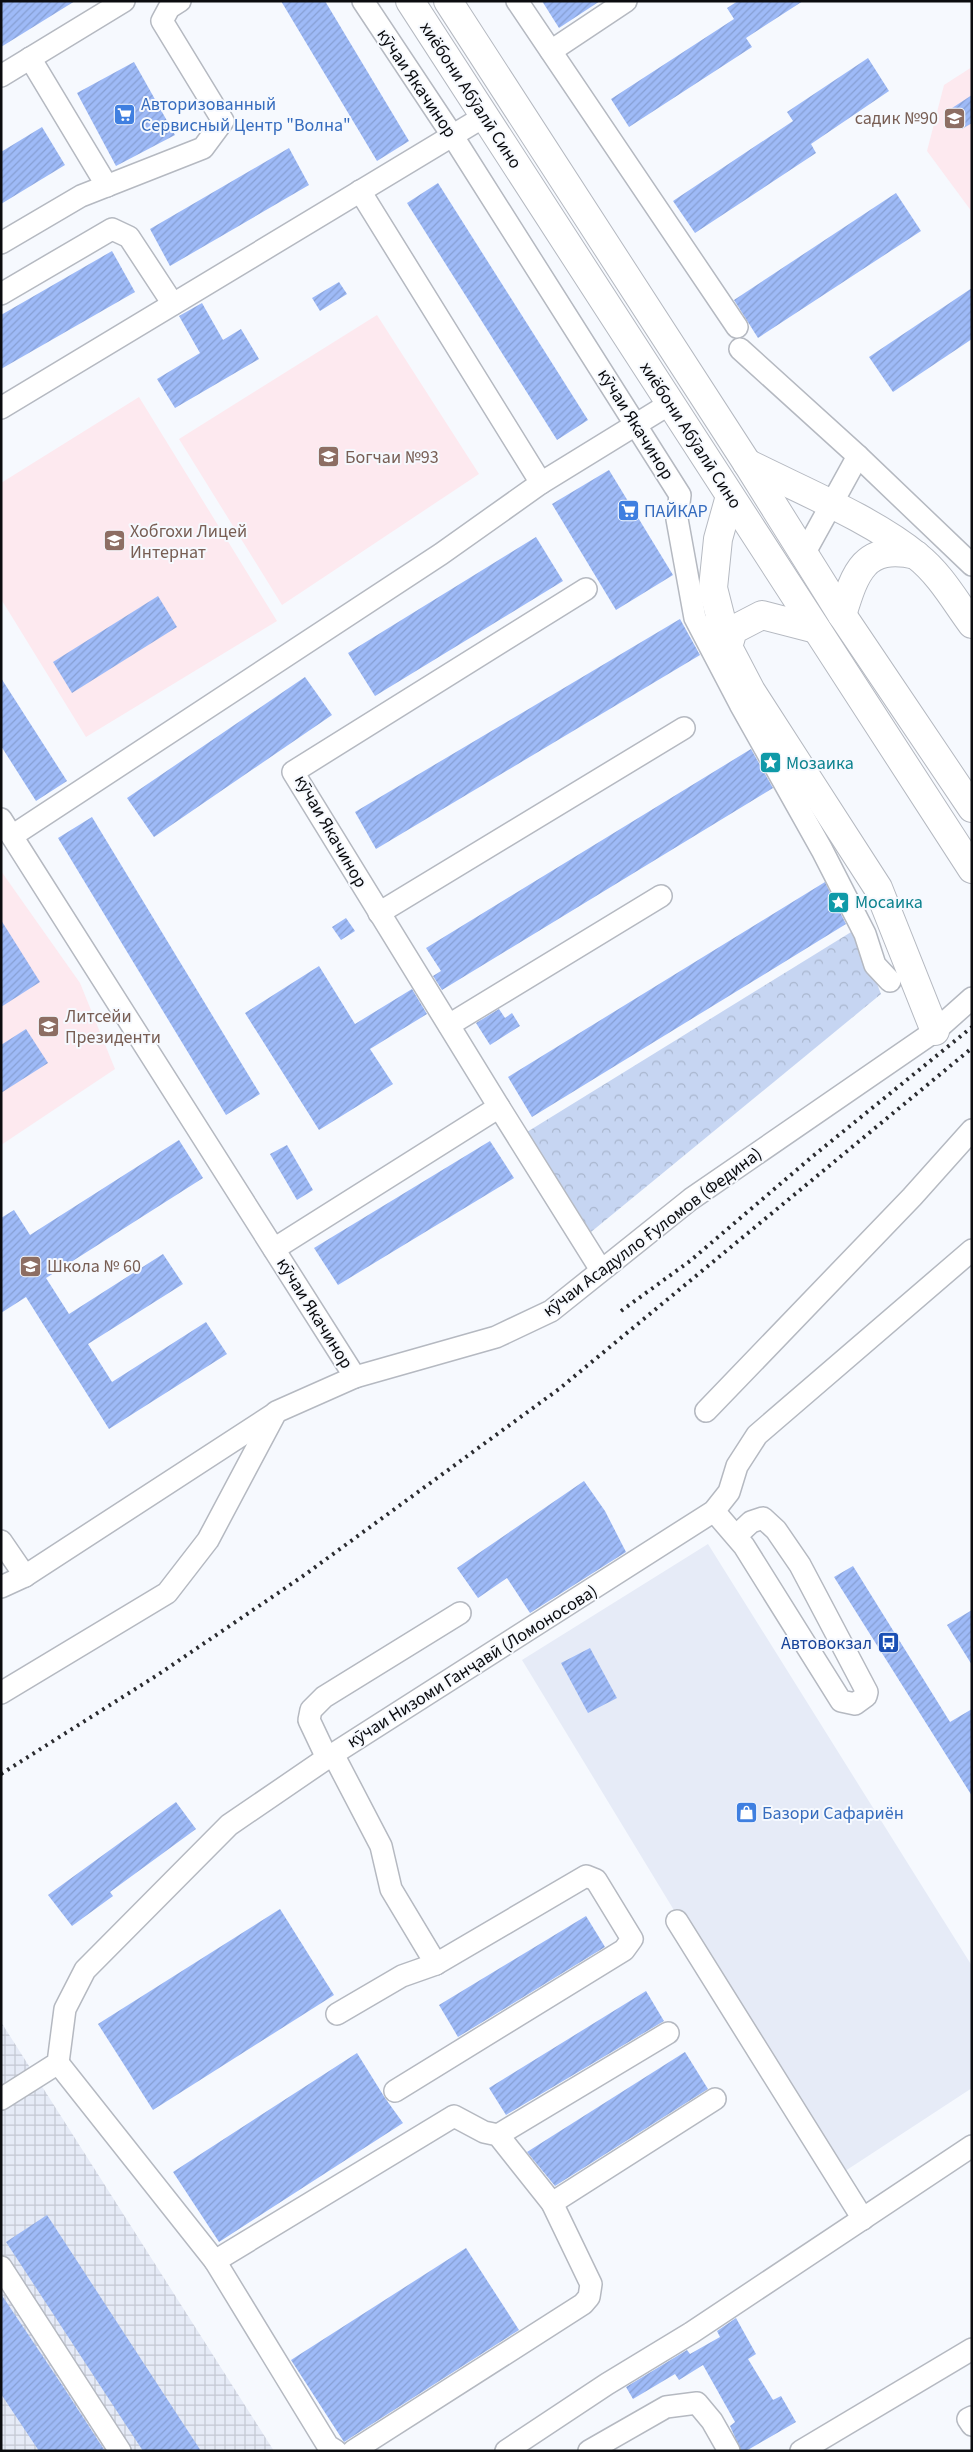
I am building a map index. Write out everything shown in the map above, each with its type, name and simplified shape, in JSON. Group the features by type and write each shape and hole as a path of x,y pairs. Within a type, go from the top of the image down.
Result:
{"main road":[{"name":"хиёбони Абӯалӣ Сино","path":"410,1 972,869"},
{"name":"хиёбони Абӯалӣ Сино","path":"448,1 747,463 842,616 972,808"},
{"path":"747,463 865,522 917,556 937,574 972,624"},
{"path":"730,496 718,539 713,588 728,648 751,691 878,888 935,1031"},
{"path":"842,616 852,584 861,567 877,554 898,551 917,556"},
{"path":"728,648 733,630 762,614 816,629"}],"street":[{"path":"1,76 124,1"},
{"name":"кӯчаи Якачинор","path":"363,1 452,135 680,495 677,519 695,618 740,704 826,858 865,934 875,965 890,981"},
{"path":"516,1 738,327"},
{"path":"551,52 626,1"},
{"path":"1,243 81,196 203,148 223,121 162,21 165,5"},
{"path":"30,58 107,186"},
{"path":"1,408 484,116"},
{"path":"360,191 541,483"},
{"path":"1,294 112,230 128,237 173,304"},
{"path":"740,349 967,552"},
{"path":"7,828 441,554 541,483 671,403"},
{"path":"804,554 858,456"},
{"name":"кӯчаи Якачинор","path":"586,589 293,772 499,1107 602,1270"},
{"path":"379,913 684,728"},
{"name":"кӯчаи Якачинор","path":"7,828 355,1377"},
{"path":"449,1025 661,896"},
{"name":"кӯчаи Асадулло Ғуломов (Федина)","path":"1,1588 25,1576 276,1412 355,1377 496,1337 551,1311 691,1199 935,1031 970,1000"},
{"name":"кӯчаи Якачинор","path":"274,1249 499,1107"},
{"path":"706,1410 912,1197 972,1130"},
{"name":"кӯчаи Низоми Ганҷавӣ (Ломоносова)","path":"58,2063 65,2009 85,1970 230,1824 330,1756 714,1511 729,1492 737,1466 757,1435 972,1250"},
{"path":"1,1693 166,1593 208,1540 276,1412"},
{"path":"714,1511 744,1546 841,1702 854,1704 866,1696 867,1692 800,1565 776,1530 763,1518 751,1522 736,1536"},
{"path":"1,1540 25,1576"},
{"path":"436,1964 391,1889 381,1846 309,1720 311,1710 324,1697 460,1613"},
{"path":"337,2014 402,1976 436,1964 586,1876 596,1880 632,1939 624,1950 395,2091"},
{"path":"677,1921 863,2219"},
{"path":"498,2135 668,2033"},
{"path":"1,2099 58,2063 215,2261 328,2446 336,2451"},
{"path":"552,2203 715,2099"},
{"path":"215,2261 454,2116 484,2132 498,2135 552,2203 591,2284 589,2297 583,2304 353,2451"},
{"path":"506,2451 606,2384 690,2333 972,2146"},
{"path":"1,2267 120,2451"},
{"path":"801,2451 972,2348"},
{"path":"589,2451 666,2407 697,2403 712,2421 729,2451"},
{"path":"972,2417 968,2419 972,2424"}],"shaded area":[{"name":"садик №90","path":"972,67 972,212 927,151 944,85"},
{"name":"Богчаи №93","path":"377,315 479,474 282,605 179,439"},
{"name":"Хобгохи Лицей Интернат","path":"139,397 277,621 86,737 1,599 1,483"},
{"name":"Литсейи Президенти","path":"1,871 80,983 115,1069 1,1145"},
{"name":"Базори Сафариён","path":"708,1544 972,1966 972,2088 836,2177 522,1660"},
{"path":"1,2022 274,2451 1,2451"}],"green space":[{"path":"856,929 881,994 591,1232 527,1132"}],"building":[{"path":"1,1 75,1 1,47"},
{"path":"281,1 325,1 409,141 377,161"},
{"path":"542,1 600,1 559,28"},
{"path":"738,1 803,1 746,38 752,47 629,127 611,99 734,19 727,8"},
{"path":"868,58 889,91 811,144 816,153 695,233 673,201 793,121 787,112"},
{"name":"Авторизованный Сервисный Центр \"Волна\"","path":"134,62 175,135 116,166 77,93"},
{"path":"972,95 972,123 962,129 949,110"},
{"path":"42,127 65,165 1,204 1,152"},
{"path":"289,148 309,185 170,266 150,229"},
{"path":"438,183 588,420 557,440 407,203"},
{"path":"896,193 921,231 758,338 734,300"},
{"path":"112,251 135,292 1,369 1,315"},
{"path":"339,282 347,294 320,311 312,298"},
{"path":"972,288 972,339 893,392 869,357"},
{"path":"202,303 223,340 241,329 259,359 175,408 157,379 200,353 179,316"},
{"path":"609,470 673,575 616,610 552,504"},
{"path":"536,537 563,581 375,696 348,653"},
{"path":"158,596 177,627 72,693 53,662"},
{"path":"680,619 700,655 376,849 355,812"},
{"path":"305,677 332,715 154,837 127,798"},
{"path":"1,678 67,781 36,801 1,746"},
{"path":"751,749 773,788 442,990 433,976 441,971 426,948"},
{"path":"92,817 260,1094 226,1115 58,838"},
{"path":"825,882 846,924 532,1117 508,1077"},
{"path":"346,918 355,931 341,940 332,927"},
{"path":"1,920 40,982 1,1007"},
{"path":"319,966 355,1024 412,989 427,1014 370,1049 393,1084 319,1130 245,1013"},
{"path":"499,1009 505,1018 512,1013 520,1026 490,1045 476,1023"},
{"path":"26,1029 48,1063 1,1093 1,1045"},
{"path":"179,1140 203,1178 46,1278 69,1314 163,1254 183,1284 88,1344 112,1382 206,1322 227,1354 109,1429 26,1297 1,1313 1,1218 14,1210 30,1235"},
{"path":"490,1141 514,1178 338,1285 314,1248"},
{"path":"287,1145 313,1190 297,1200 270,1154"},
{"path":"584,1481 605,1511 626,1552 530,1613 507,1578 478,1598 457,1568"},
{"name":"Автовокзал","path":"853,1566 950,1722 972,1709 972,1796 834,1577"},
{"path":"972,1610 972,1665 947,1625"},
{"path":"590,1648 617,1698 588,1713 561,1663"},
{"path":"176,1802 196,1829 110,1892 113,1896 72,1926 48,1895"},
{"path":"280,1909 334,1995 153,2110 98,2024"},
{"path":"586,1916 605,1947 458,2037 439,2005"},
{"path":"646,1991 664,2021 506,2115 489,2088"},
{"path":"685,2052 708,2089 555,2186 527,2152"},
{"path":"357,2053 403,2123 219,2242 173,2172"},
{"path":"47,2215 201,2451 143,2451 6,2242"},
{"path":"466,2248 519,2330 344,2442 291,2360"},
{"path":"1,2294 105,2451 39,2451 1,2394"},
{"path":"736,2318 756,2354 748,2359 773,2400 781,2396 796,2422 746,2451 741,2451 730,2426 735,2422 703,2365 679,2380 675,2374 633,2399 626,2387 687,2350 690,2354 720,2337 717,2331"}],"railway":[{"path":"621,1311 690,1261 813,1156 972,1027"},
{"path":"1,1774 159,1674 303,1576 559,1389 972,1048"}],"place":[{"name":"Авторизованный Сервисный Центр \"Волна\"","path":"125,114"},
{"name":"садик №90","path":"954,118"},
{"name":"Богчаи №93","path":"329,457"},
{"name":"ПАЙКАР","path":"628,511"},
{"name":"Хобгохи Лицей Интернат","path":"114,541"},
{"name":"Мозаика","path":"770,763"},
{"name":"Мосаика","path":"839,902"},
{"name":"Литсейи Президенти","path":"49,1026"},
{"name":"Школа № 60","path":"31,1266"},
{"name":"Автовокзал","path":"888,1643"},
{"name":"Базори Сафариён","path":"746,1813"}]}
